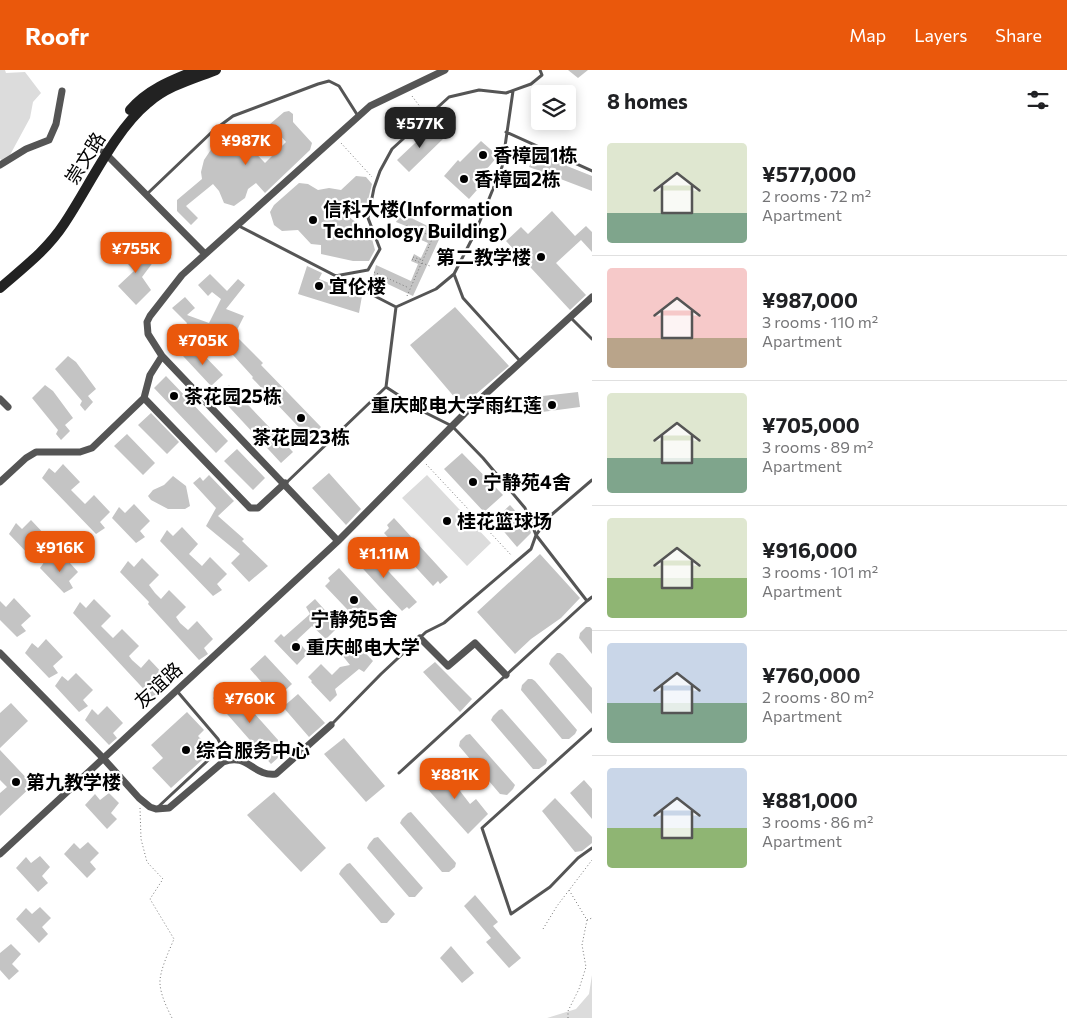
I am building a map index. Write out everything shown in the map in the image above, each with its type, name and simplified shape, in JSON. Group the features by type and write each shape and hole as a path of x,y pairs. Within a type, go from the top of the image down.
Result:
{"main road":[{"name":"崇文路","path":"0,288 38,255 56,235 123,119 141,99 164,83 196,70"},
{"name":"崇文路","path":"0,282 34,252 52,232 105,153 132,119 155,97 174,86 216,70"}],"street":[{"path":"338,541 162,356 148,334 148,322 150,316 182,275 358,116 370,106 445,70"},
{"path":"0,165 26,149 50,140 56,124 62,91"},
{"path":"105,153 205,254"},
{"name":"友谊路","path":"0,854 338,541 452,426 592,297"},
{"path":"0,482 26,458 36,452 80,452 92,448 144,398 150,376 162,356"},
{"path":"144,398 250,508 258,508 285,484"},
{"path":"0,399 8,407"},
{"path":"420,638 448,666 475,643 506,675"},
{"path":"0,654 103,758 139,798 156,809 169,808 223,762 232,758 241,760 266,775 276,774 330,725"}],"lane":[{"path":"335,276 368,270 380,249 368,218 376,181 392,149 449,97 479,90 506,94 531,84 542,75 540,70"},
{"path":"147,194 214,130 233,116 318,84 329,81 339,86 358,116"},
{"path":"396,307 436,289 454,274 475,233 502,167 512,91"},
{"path":"506,132 592,171"},
{"path":"237,225 396,307"},
{"path":"454,274 463,298 521,362"},
{"path":"285,484 386,387 396,307"},
{"path":"570,317 592,339"},
{"path":"386,387 426,413 452,426 484,458 524,508 536,535 587,600"},
{"path":"330,725 426,632 444,624 531,548 536,535 550,516 592,480"},
{"path":"399,773 592,597"},
{"path":"156,809 219,750 218,738 176,690"},
{"path":"592,729 482,828 511,914 550,886 578,858 592,848"}],"path":[{"path":"406,88 428,117"},
{"path":"335,137 376,181"},
{"path":"404,232 407,225 433,237"},
{"path":"407,295 436,230"},
{"path":"413,258 430,266"},
{"path":"374,272 410,288"},
{"path":"420,458 516,561"},
{"path":"139,798 141,839 147,862 163,879 150,899 174,939 165,961 160,983 166,1007 172,1018"},
{"path":"543,929 592,860"},
{"path":"568,1018 568,1010 579,989 586,967 582,945 586,920 569,890"},
{"path":"586,920 592,918"}],"shaded area":[{"path":"0,70 5,70 6,73 25,72 41,93 33,102 30,118 10,155 4,162 0,159"},
{"name":"桂花篮球场","path":"427,475 491,543 467,566 402,498"},
{"path":"592,975 592,1018 547,1018 576,1009 589,994"}],"building":[{"path":"568,70 588,70 578,78"},
{"path":"289,111 293,114 293,122 312,143 310,150 265,193 256,183 248,189 245,198 234,206 224,203 219,191 213,184 186,206 198,218 191,225 177,211 177,200 202,179 201,172 204,160 212,148 224,137 228,142 236,133 265,163 286,142 270,124 284,112"},
{"path":"432,127 444,138 409,172 397,160"},
{"path":"481,141 498,156 479,178 484,182 469,199 444,176 458,160 460,162"},
{"path":"536,151 592,176 592,191 529,167"},
{"name":"信科大楼(Information Technology Building)","path":"356,176 366,177 372,184 366,208 348,216 363,228 372,239 375,250 369,261 353,261 321,254 321,245 311,244 298,230 282,231 274,225 270,212 274,205 299,183 308,184 318,190 329,188 341,190"},
{"name":"第二教学楼","path":"552,211 575,236 586,226 592,232 592,252 581,240 556,263 586,295 570,310 506,241 521,227 528,234"},
{"path":"401,213 442,233 413,296 373,277 376,265 411,281 418,264 411,261 414,254 421,258 428,243 403,232 406,226 396,222"},
{"path":"135,242 154,261 142,277 151,290 136,305 118,286 134,271 122,257"},
{"name":"宜伦楼","path":"307,266 322,273 319,279 362,296 359,313 298,294"},
{"path":"210,274 227,291 238,279 245,285 226,309 244,316 236,332 223,324 220,335 201,329 198,335 184,329 187,323 172,308 185,297 195,308 187,315 209,323 221,299 212,292 208,296 198,285"},
{"path":"455,307 509,366 462,406 410,345"},
{"path":"234,334 321,427 310,439 252,378 223,344"},
{"name":"茶花园25栋","path":"194,345 223,375 211,386 183,356"},
{"path":"68,356 76,362 96,389 88,396 93,402 85,411 80,405 82,401 55,369"},
{"path":"166,376 228,441 216,453 154,388"},
{"path":"45,385 53,391 73,418 65,425 70,431 61,440 56,434 58,430 32,398"},
{"path":"229,385 293,452 281,463 218,395"},
{"name":"重庆邮电大学雨红莲","path":"578,392 580,407 527,414 525,409 525,398"},
{"name":"茶花园25栋","path":"151,413 179,442 167,454 138,425"},
{"path":"127,434 155,463 143,475 114,446"},
{"name":"茶花园25栋","path":"237,449 265,478 253,490 224,461"},
{"name":"宁静苑4舍","path":"462,453 503,495 484,512 444,469"},
{"path":"63,464 80,482 71,490 85,504 94,495 110,512 100,522 105,528 96,534 42,478 49,468 55,473"},
{"path":"329,473 361,509 346,525 312,488"},
{"path":"209,475 234,501 218,516 244,539 242,541 268,566 249,582 231,563 240,554 206,526 216,508 193,483 200,477 203,481"},
{"path":"173,476 186,486 190,506 185,509 168,509 151,500 148,496 153,490 164,485"},
{"path":"134,504 150,521 140,531 145,537 136,543 112,518 119,507 125,513"},
{"path":"510,505 529,526 531,533 517,547 494,520"},
{"path":"394,518 448,577 440,584 438,581 433,586 384,533 389,528 387,525"},
{"path":"31,520 47,537 37,547 42,553 33,559 9,534 16,523 22,529"},
{"path":"182,527 198,544 189,554 202,566 210,557 227,574 217,584 222,590 213,596 160,541 167,530 173,536"},
{"path":"363,544 417,602 409,609 407,607 402,611 353,558 358,553 356,551"},
{"path":"62,554 78,572 69,581 73,588 64,593 40,568 47,558 53,563"},
{"path":"540,554 580,598 561,618 531,639 515,654 477,612"},
{"path":"142,558 159,575 149,585 155,593 161,599 169,590 186,607 176,617 180,623 188,630 197,621 213,639 204,648 208,654 199,660 148,604 149,602 120,572 128,561 134,567"},
{"name":"宁静苑5舍","path":"339,568 382,615 376,626 363,626 325,586 330,581 328,578"},
{"path":"14,598 31,616 21,625 26,631 17,637 0,620 0,601 6,607"},
{"path":"94,599 111,616 101,626 113,638 122,629 139,646 129,656 132,660 141,668 149,659 166,677 156,686 161,692 152,698 73,613 80,602 86,608"},
{"path":"315,599 339,626 326,639 312,626 297,640 308,653 297,665 274,641 281,634 284,637 310,614 306,607"},
{"path":"586,627 592,629 592,654 579,638 580,633"},
{"path":"351,638 373,661 364,672 359,669 335,689 337,695 330,702 308,677 321,664 332,675 340,667 350,665 338,650"},
{"path":"46,639 63,657 53,666 58,673 49,678 25,653 32,643 38,648"},
{"path":"557,653 563,655 592,688 592,714 549,664"},
{"path":"265,655 292,684 276,699 250,669"},
{"path":"435,662 472,699 460,712 423,672"},
{"path":"76,673 93,690 83,700 88,706 79,712 55,686 62,676 68,681"},
{"path":"528,679 535,681 577,730 569,739 562,739 521,690 522,685"},
{"path":"228,684 287,750 271,764 213,698"},
{"path":"298,694 325,723 309,737 283,707"},
{"path":"11,703 28,721 0,748 0,713"},
{"path":"107,706 123,723 113,733 117,738 109,745 85,720 92,709 98,715"},
{"path":"502,709 547,760 546,764 539,769 533,769 491,720"},
{"name":"综合服务中心","path":"187,712 204,730 198,736 212,751 171,788 152,768 163,758 151,745"},
{"path":"470,734 515,785 507,795 500,794 459,746 460,741"},
{"path":"344,738 385,786 366,802 324,754"},
{"name":"第九教学楼","path":"0,750 33,785 0,816 0,793 7,787 0,780"},
{"path":"446,766 461,783 457,787 470,804 476,799 488,814 468,834 423,784"},
{"path":"584,780 592,789 592,819 570,793"},
{"path":"274,792 326,848 301,872 247,815"},
{"path":"109,793 119,803 111,813 117,819 107,829 85,805 95,794 100,800"},
{"path":"555,798 592,837 592,843 582,851 575,852 542,811"},
{"path":"411,812 456,863 455,867 449,872 442,872 400,823"},
{"path":"378,837 423,888 415,897 409,897 367,848 374,838"},
{"path":"88,842 99,853 90,862 96,869 87,878 64,854 74,843 80,849"},
{"path":"40,856 50,867 42,876 48,883 38,892 16,868 26,857 31,863"},
{"path":"350,863 395,914 387,923 381,923 339,874"},
{"path":"475,895 498,922 493,926 521,958 509,968 486,942 491,938 464,906"},
{"path":"40,907 51,918 42,927 48,934 39,943 16,919 26,908 32,914"},
{"path":"11,944 21,954 12,964 19,971 9,980 0,970 0,953"},
{"path":"451,946 474,973 462,983 440,958"}],"place":[{"name":"香樟园1栋","path":"483,155"},
{"name":"香樟园2栋","path":"464,179"},
{"name":"信科大楼(Information Technology Building)","path":"313,220"},
{"name":"第二教学楼","path":"541,257"},
{"name":"宜伦楼","path":"319,286"},
{"name":"茶花园25栋","path":"174,396"},
{"name":"重庆邮电大学雨红莲","path":"552,405"},
{"name":"茶花园23栋","path":"301,418"},
{"name":"宁静苑4舍","path":"473,482"},
{"name":"桂花篮球场","path":"447,521"},
{"name":"宁静苑5舍","path":"354,600"},
{"name":"重庆邮电大学","path":"296,647"},
{"name":"综合服务中心","path":"186,750"},
{"name":"第九教学楼","path":"16,782"}]}
